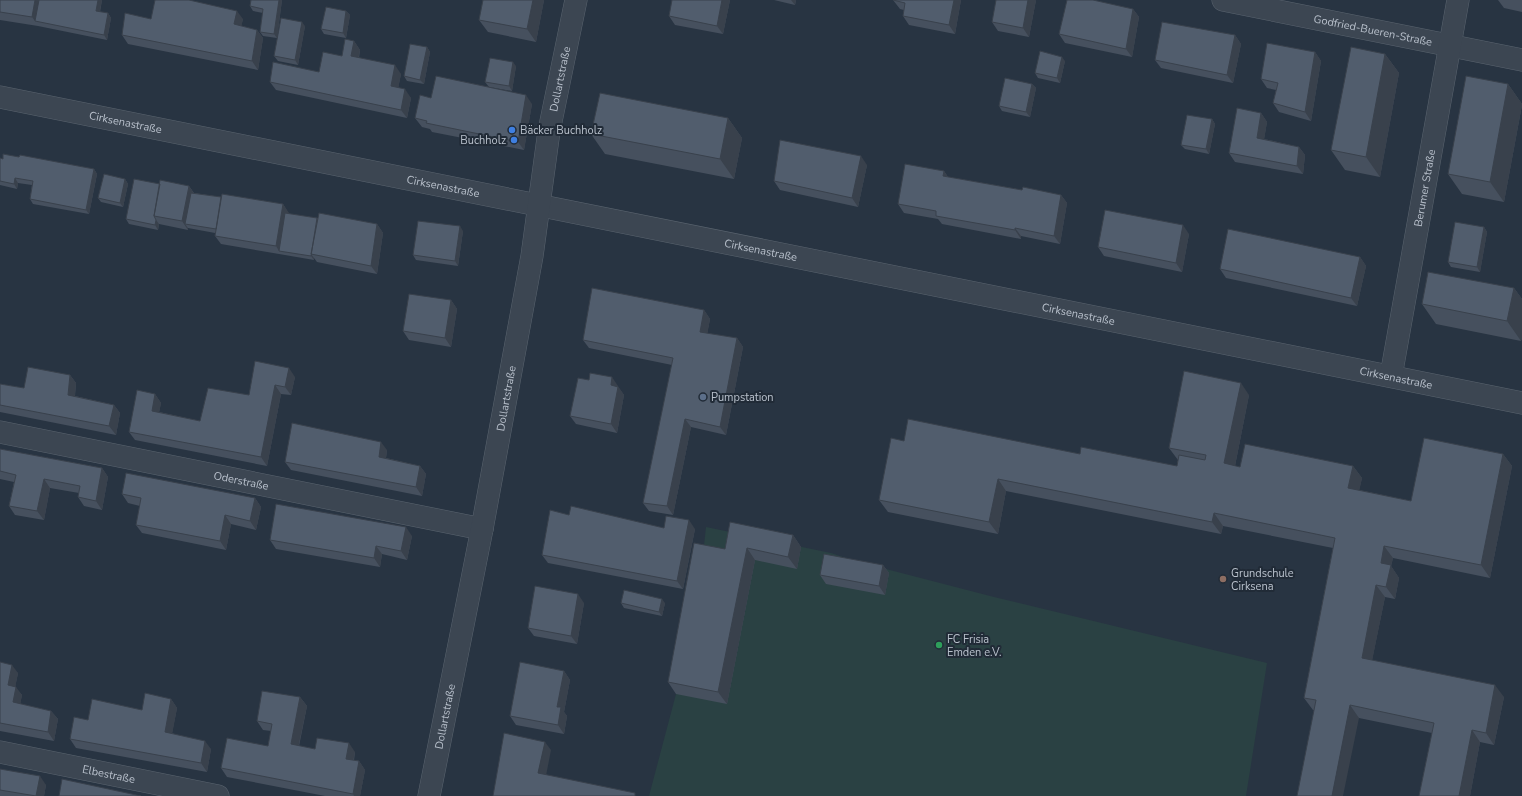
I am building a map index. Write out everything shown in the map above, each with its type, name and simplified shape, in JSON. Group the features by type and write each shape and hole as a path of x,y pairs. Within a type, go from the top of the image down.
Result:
{"street":[{"name":"Dollartstraße","path":"429,796 482,529 532,256 549,131 576,0"},
{"name":"Godfried-Bueren-Straße","path":"1223,0 1522,60"},
{"name":"Berumer Straße","path":"1391,376 1458,0"},
{"name":"Cirksenastraße","path":"0,97 1522,403"},
{"name":"Oderstraße","path":"0,432 482,529"},
{"name":"Elbestraße","path":"0,752 218,796"}],"green space":[{"name":"FC Frisia Emden e.V.","path":"706,527 831,553 855,561 994,597 1267,663 1246,796 649,796 676,694 703,555"}],"building":[{"path":"0,0 35,0 32,17 0,12"},
{"path":"39,0 98,0 96,11 108,13 104,35 35,21"},
{"path":"155,0 189,0 237,11 234,24 257,30 252,61 122,35 125,13 151,19"},
{"path":"251,0 279,0 274,34 260,32 263,9 250,6"},
{"path":"483,0 533,0 527,29 479,20"},
{"path":"672,0 722,0 717,26 669,16"},
{"path":"893,0 954,0 949,25 903,16 905,3"},
{"path":"996,0 1028,0 1023,28 992,22"},
{"path":"1067,0 1093,0 1133,9 1126,49 1059,34"},
{"path":"326,7 346,11 343,33 321,29"},
{"path":"281,18 302,22 295,60 274,56"},
{"path":"1162,22 1235,35 1227,75 1155,60"},
{"path":"345,39 354,41 351,56 395,65 391,86 405,89 401,110 270,82 273,62 319,72 323,52 342,56"},
{"path":"1267,43 1315,52 1305,112 1273,103 1278,83 1261,79"},
{"path":"410,44 427,47 420,80 404,76"},
{"path":"1351,47 1385,54 1366,157 1331,150"},
{"path":"1040,51 1062,57 1057,78 1035,73"},
{"path":"490,58 513,62 509,86 485,82"},
{"path":"436,76 526,95 518,142 426,123 427,121 415,118 420,95 431,98"},
{"path":"1466,76 1508,84 1490,182 1448,174"},
{"path":"1005,78 1032,84 1026,112 999,106"},
{"path":"600,93 728,118 720,159 591,134"},
{"path":"1237,108 1261,113 1257,138 1299,147 1297,166 1229,153"},
{"path":"1187,115 1212,119 1206,149 1181,145"},
{"path":"780,140 861,156 852,198 774,181"},
{"path":"3,154 19,157 20,155 94,169 86,210 30,199 33,181 15,178 14,184 0,181 0,158 3,159"},
{"path":"905,164 944,171 943,176 1022,190 1023,187 1061,195 1054,236 1015,228 1015,230 936,216 936,211 898,204"},
{"path":"104,174 125,179 120,203 98,198"},
{"path":"134,179 160,184 154,216 156,220 155,225 126,219"},
{"path":"160,180 189,186 182,221 154,216"},
{"path":"191,193 221,197 216,229 185,224"},
{"path":"222,194 283,204 276,246 215,236"},
{"path":"1105,210 1183,225 1176,263 1098,247"},
{"path":"285,213 317,218 311,256 279,251"},
{"path":"319,213 377,224 371,266 311,254"},
{"path":"418,221 460,226 455,261 413,255"},
{"path":"1455,222 1484,227 1477,267 1448,262"},
{"path":"1228,229 1360,257 1351,298 1220,269"},
{"path":"1428,272 1514,288 1507,321 1422,304"},
{"name":"Pumpstation","path":"592,288 704,310 700,332 737,338 720,427 685,419 667,506 643,503 673,358 583,340"},
{"path":"409,294 451,300 445,338 403,331"},
{"path":"255,361 289,368 285,387 275,385 261,457 129,432 137,390 155,394 152,411 200,421 208,388 249,395"},
{"path":"28,367 70,375 68,395 114,405 109,426 0,405 0,384 24,388"},
{"path":"1184,371 1241,383 1224,463 1240,467 1245,444 1353,466 1348,488 1411,501 1424,438 1503,454 1481,565 1384,546 1381,563 1391,565 1386,587 1376,585 1362,658 1495,685 1486,733 1472,730 1459,796 1419,796 1434,723 1350,705 1332,796 1297,796 1316,700 1304,698 1335,538 1214,513 1212,522 998,479 989,522 879,500 891,438 904,441 908,419 1080,454 1081,447 1177,466 1179,455 1205,460 1206,455 1169,448"},
{"path":"590,373 612,377 611,385 618,387 611,424 570,416 578,378 589,380"},
{"path":"292,423 381,442 379,457 420,466 416,487 285,462"},
{"path":"0,449 102,468 96,501 78,497 80,486 44,479 37,511 9,506 16,475 0,471"},
{"path":"126,473 255,498 250,521 225,515 220,541 136,525 141,498 122,494"},
{"path":"276,504 406,527 401,551 376,546 374,558 270,540"},
{"path":"571,506 664,528 666,516 689,520 677,581 542,555 550,510 569,515"},
{"path":"730,522 793,535 788,557 747,548 718,692 668,682 694,543 725,549"},
{"path":"824,554 883,565 879,586 820,575"},
{"path":"535,586 578,594 571,636 528,628"},
{"path":"624,590 662,599 659,612 621,603"},
{"path":"0,662 12,665 8,685 16,687 13,702 51,711 48,732 0,723"},
{"path":"520,662 564,671 557,707 561,707 558,725 510,716"},
{"path":"262,691 300,697 291,744 315,749 317,738 349,743 346,759 359,761 353,794 221,768 227,738 268,746 272,724 257,721"},
{"path":"145,693 171,699 165,732 205,741 201,763 70,739 74,717 88,720 92,699 142,710"},
{"path":"504,733 545,742 538,773 635,793 635,796 493,796"},
{"path":"0,769 40,776 36,796 0,790"},
{"path":"62,779 141,796 59,796"}],"place":[{"name":"Bäcker Buchholz","path":"512,130"},
{"name":"Buchholz","path":"514,140"},
{"name":"Pumpstation","path":"703,397"},
{"name":"Grundschule Cirksena","path":"1223,579"},
{"name":"FC Frisia Emden e.V.","path":"939,645"}]}
